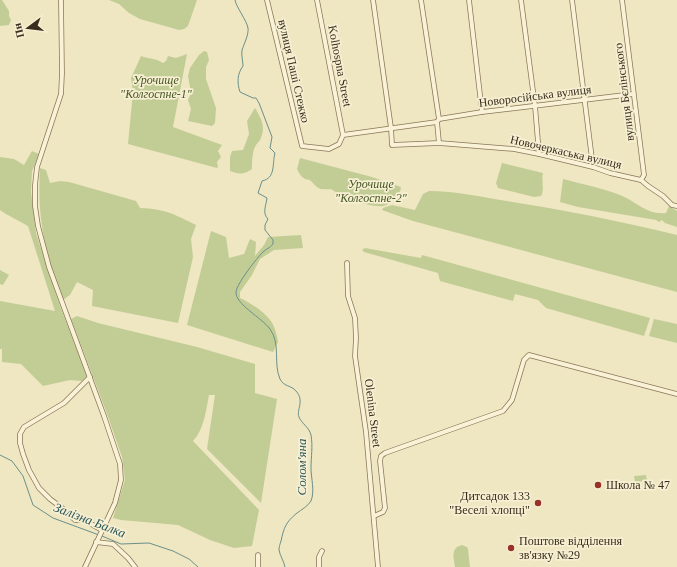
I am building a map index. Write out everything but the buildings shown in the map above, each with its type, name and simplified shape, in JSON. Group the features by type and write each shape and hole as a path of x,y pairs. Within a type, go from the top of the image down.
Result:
{"street":[{"path":"61,0 61,94 36,172 36,213 49,267 90,377 117,456 121,473 118,495 85,567"},
{"name":"вулиця Паші Стежко","path":"267,0 302,146 329,149 339,144 343,135"},
{"name":"Kolhospna Street","path":"317,0 343,135"},
{"path":"373,0 392,128"},
{"path":"421,0 438,121 439,143"},
{"path":"469,0 482,112"},
{"path":"521,0 535,106 539,154"},
{"path":"572,0 586,100 593,167"},
{"name":"вулиця Бєлінського","path":"622,0 644,175 641,180"},
{"name":"Новоросійська вулиця","path":"343,135 438,121 482,112 633,94"},
{"name":"Новочеркаська вулиця","path":"392,128 392,145 439,143 514,149 539,154 641,180 663,196 672,205 677,206"},
{"name":"Olenina Street","path":"347,263 348,296 355,318 355,356 366,432 378,567"},
{"path":"374,516 383,512 385,508 380,456 503,411 512,400 526,356 532,355 677,394"},
{"path":"90,377 64,403 24,427 20,434 20,443 29,470 39,488 75,520 84,520 102,532"},
{"path":"96,542 113,544 135,567"},
{"path":"319,567 319,557 322,551"},
{"path":"258,555 258,567"}],"green space":[{"path":"0,0 2,0 9,11 11,20 9,25 0,26"},
{"path":"109,0 197,0 188,26 179,30 140,19 129,13 119,4"},
{"name":"Урочище \"Колгоспне-1\"","path":"204,51 207,52 209,60 206,67 206,79 216,108 215,123 212,126 188,121 191,109 188,100 191,93 188,76 190,68 199,55"},
{"name":"Урочище \"Колгоспне-1\"","path":"187,54 173,127 222,145 218,151 221,157 217,162 217,168 128,144 133,92 131,78 141,56 158,60 163,63 166,61 168,56 176,58"},
{"path":"255,108 261,120 263,131 254,150 252,157 252,169 241,173 230,171 230,157 232,151 243,150 249,134 247,121"},
{"path":"32,151 39,154 32,171 31,192 36,233 60,306 87,376 82,381 70,380 43,386 21,364 2,362 2,349 0,349 0,301 55,311 28,226 0,210 0,157 14,159 24,165"},
{"name":"Урочище \"Колгоспне-2\"","path":"300,158 372,177 401,187 401,190 389,204 383,206 371,205 348,198 331,189 319,188 310,180 305,179 300,175 297,169"},
{"path":"502,163 543,173 543,190 541,196 534,197 498,188 496,183"},
{"path":"40,168 46,170 50,183 60,181 69,182 136,201 140,208 169,213 196,225 191,239 193,257 178,323 92,306 93,290 77,282 70,295 63,300 43,235 39,190"},
{"path":"563,179 620,195 653,212 666,213 669,206 677,211 677,227 665,223 662,220 659,222 656,220 578,207 560,202"},
{"name":"Урочище \"Колгоспне-2\"","path":"429,191 458,193 550,208 614,220 677,235 677,292 413,221 382,210 383,208 392,205 415,210 423,194"},
{"path":"211,231 226,237 229,258 244,254 250,239 256,242 255,256 264,245 268,237 301,235 303,248 274,250 260,259 252,275 240,292 240,298 260,310 272,323 278,342 273,352 187,325"},
{"path":"365,248 421,258 422,255 650,318 644,336 546,308 538,300 515,294 513,301 440,281 438,273 364,252 362,250"},
{"path":"0,270 9,275 3,285 0,284"},
{"path":"77,316 98,323 197,347 255,364 255,393 277,399 261,503 207,449 215,395 209,395 202,426 193,441 259,510 252,546 234,548 210,540 178,525 113,518 125,480 122,457 71,319"},
{"path":"654,319 677,324 677,343 649,336"},
{"path":"646,475 647,481 635,482 634,476"},
{"path":"462,545 468,549 470,567 455,567 454,551 458,546"}],"waterway":[{"name":"Солом'яна","path":"235,0 248,28 242,50 243,66 239,75 239,89 240,92 256,98 259,103 272,137 270,148 275,153 273,170 270,177 262,181 258,193 267,198 265,214 268,219 265,225 265,230 273,240 273,244 263,252 252,265 243,277 236,292 237,297 244,306 270,329 275,341 277,367 280,379 283,383 294,389 299,395 300,402 298,414 302,422 309,430 312,439 312,497 310,503 290,519 284,528 279,550 285,567"},
{"name":"Залізна Балка","path":"0,455 12,461 23,476 33,505 53,518 99,535"},
{"name":"Залізна Балка","path":"102,536 121,544 149,543 173,551 189,559 198,567"}],"place":[{"name":"Школа № 47","path":"598,485"},
{"name":"Дитсадок 133 \"Веселі хлопці\"","path":"538,503"},
{"name":"Поштове відділення зв'язку №29","path":"511,548"}]}
